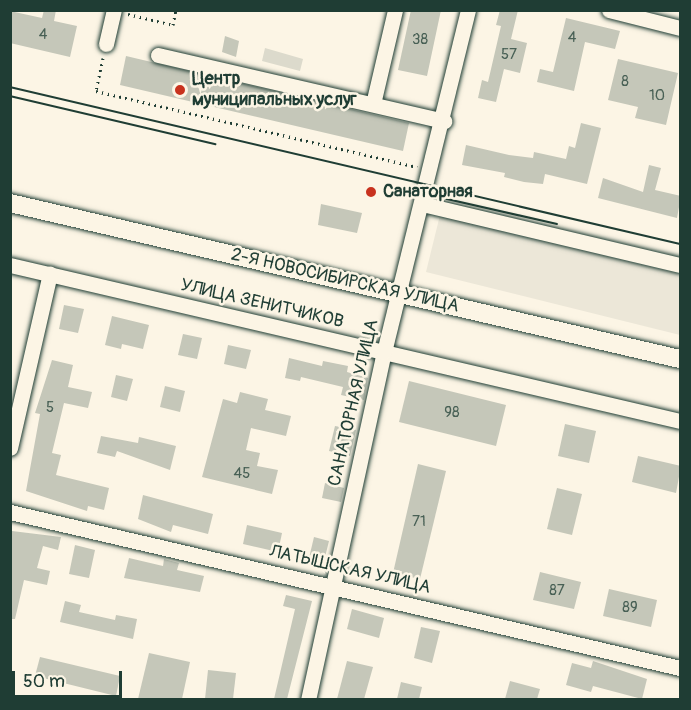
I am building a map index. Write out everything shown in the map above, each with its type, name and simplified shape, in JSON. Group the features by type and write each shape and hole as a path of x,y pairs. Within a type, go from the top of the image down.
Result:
{"main road":[{"name":"2-Я НОВОСИБИРСКАЯ УЛИЦА","path":"10,203 681,359"}],"street":[{"path":"106,44 114,10"},
{"path":"373,104 395,10"},
{"name":"САНАТОРНАЯ УЛИЦА","path":"308,699 384,352 444,120 468,10"},
{"path":"609,10 681,28"},
{"path":"158,55 444,120"},
{"path":"422,204 681,265"},
{"name":"УЛИЦА ЗЕНИТЧИКОВ","path":"10,265 681,421"},
{"path":"10,448 50,274"},
{"name":"ЛАТЫШСКАЯ УЛИЦА","path":"10,512 681,668"}],"path":[{"path":"129,10 128,15 173,25 176,10"},
{"path":"106,44 96,91 430,170"}],"shaded area":[{"path":"265,48 303,59 300,71 262,61"},
{"path":"440,215 680,274 680,335 426,272"}],"building":[{"path":"44,10 56,10 54,21 77,26 70,57 10,43 10,11 42,18"},
{"path":"411,10 441,10 427,76 398,70"},
{"path":"500,10 518,10 511,39 527,43 520,73 504,69 496,102 478,98 482,80 488,82 501,26 496,25"},
{"path":"566,18 620,31 615,49 585,42 574,91 537,82 540,69 553,72"},
{"path":"225,36 239,41 236,57 222,52"},
{"path":"126,56 409,123 403,151 120,85"},
{"path":"618,59 678,73 666,125 635,118 638,107 608,100"},
{"path":"581,123 601,128 587,184 545,174 543,184 524,182 504,177 505,173 462,165 466,145 509,155 533,158 534,152 566,159 569,146 575,148"},
{"path":"649,165 661,168 655,190 681,196 677,218 598,198 603,178 643,192"},
{"path":"321,204 362,213 357,233 318,225"},
{"path":"64,305 84,309 78,333 59,329"},
{"path":"112,316 149,325 143,349 122,344 121,349 105,345"},
{"path":"183,334 202,338 197,359 178,355"},
{"path":"228,345 251,350 246,369 224,364"},
{"path":"289,358 322,366 323,361 348,366 347,372 368,378 364,400 341,395 343,387 301,377 300,381 285,378"},
{"path":"52,360 73,365 68,387 92,392 88,408 64,403 52,453 61,455 56,475 109,488 104,510 88,506 87,511 26,491 40,414 35,413"},
{"path":"116,375 133,379 127,401 111,397"},
{"path":"409,381 506,405 496,446 399,422"},
{"path":"165,386 185,391 180,412 160,407"},
{"path":"240,392 268,399 265,410 291,416 286,436 251,428 246,450 260,453 257,466 278,470 272,494 202,477 223,399 237,403"},
{"path":"565,424 596,431 589,463 558,456"},
{"path":"335,426 356,430 350,456 329,451"},
{"path":"101,436 138,443 139,437 176,446 170,470 117,451 115,457 97,453"},
{"path":"638,456 681,466 676,493 632,482"},
{"path":"418,464 446,471 420,579 393,573"},
{"path":"325,483 344,488 341,502 322,498"},
{"path":"557,488 582,494 572,535 547,529"},
{"path":"143,495 213,514 208,534 173,525 171,532 138,519"},
{"path":"247,525 282,533 278,552 243,544"},
{"path":"12,531 61,537 58,550 43,546 37,568 50,571 47,585 24,580 15,619 10,619"},
{"path":"314,537 329,541 324,561 309,558"},
{"path":"75,545 95,550 89,578 69,574"},
{"path":"129,558 163,566 164,559 179,563 177,570 204,576 200,592 124,578"},
{"path":"540,572 581,582 574,609 533,600"},
{"path":"609,589 657,600 651,627 603,616"},
{"path":"286,595 312,601 287,699 274,699 295,609 283,606"},
{"path":"65,601 81,605 79,612 115,620 116,615 137,619 133,639 60,622"},
{"path":"352,609 384,618 379,638 347,629"},
{"path":"421,627 440,631 432,663 414,658"},
{"path":"149,653 190,662 182,699 138,699"},
{"path":"40,657 120,676 116,696 35,676"},
{"path":"347,661 373,667 364,699 337,699"},
{"path":"593,661 647,679 642,699 593,686 591,692 566,685 572,663 591,668"},
{"path":"208,670 236,673 233,699 205,699"},
{"path":"510,681 540,689 537,699 505,699"},
{"path":"401,682 422,687 419,699 397,699"}],"tram line":[{"path":"10,87 680,244"},
{"path":"10,96 215,144"},
{"path":"434,196 557,224"}],"place":[{"name":"Центр муниципальных услуг","path":"180,90"},
{"name":"Санаторная","path":"371,192"}]}
